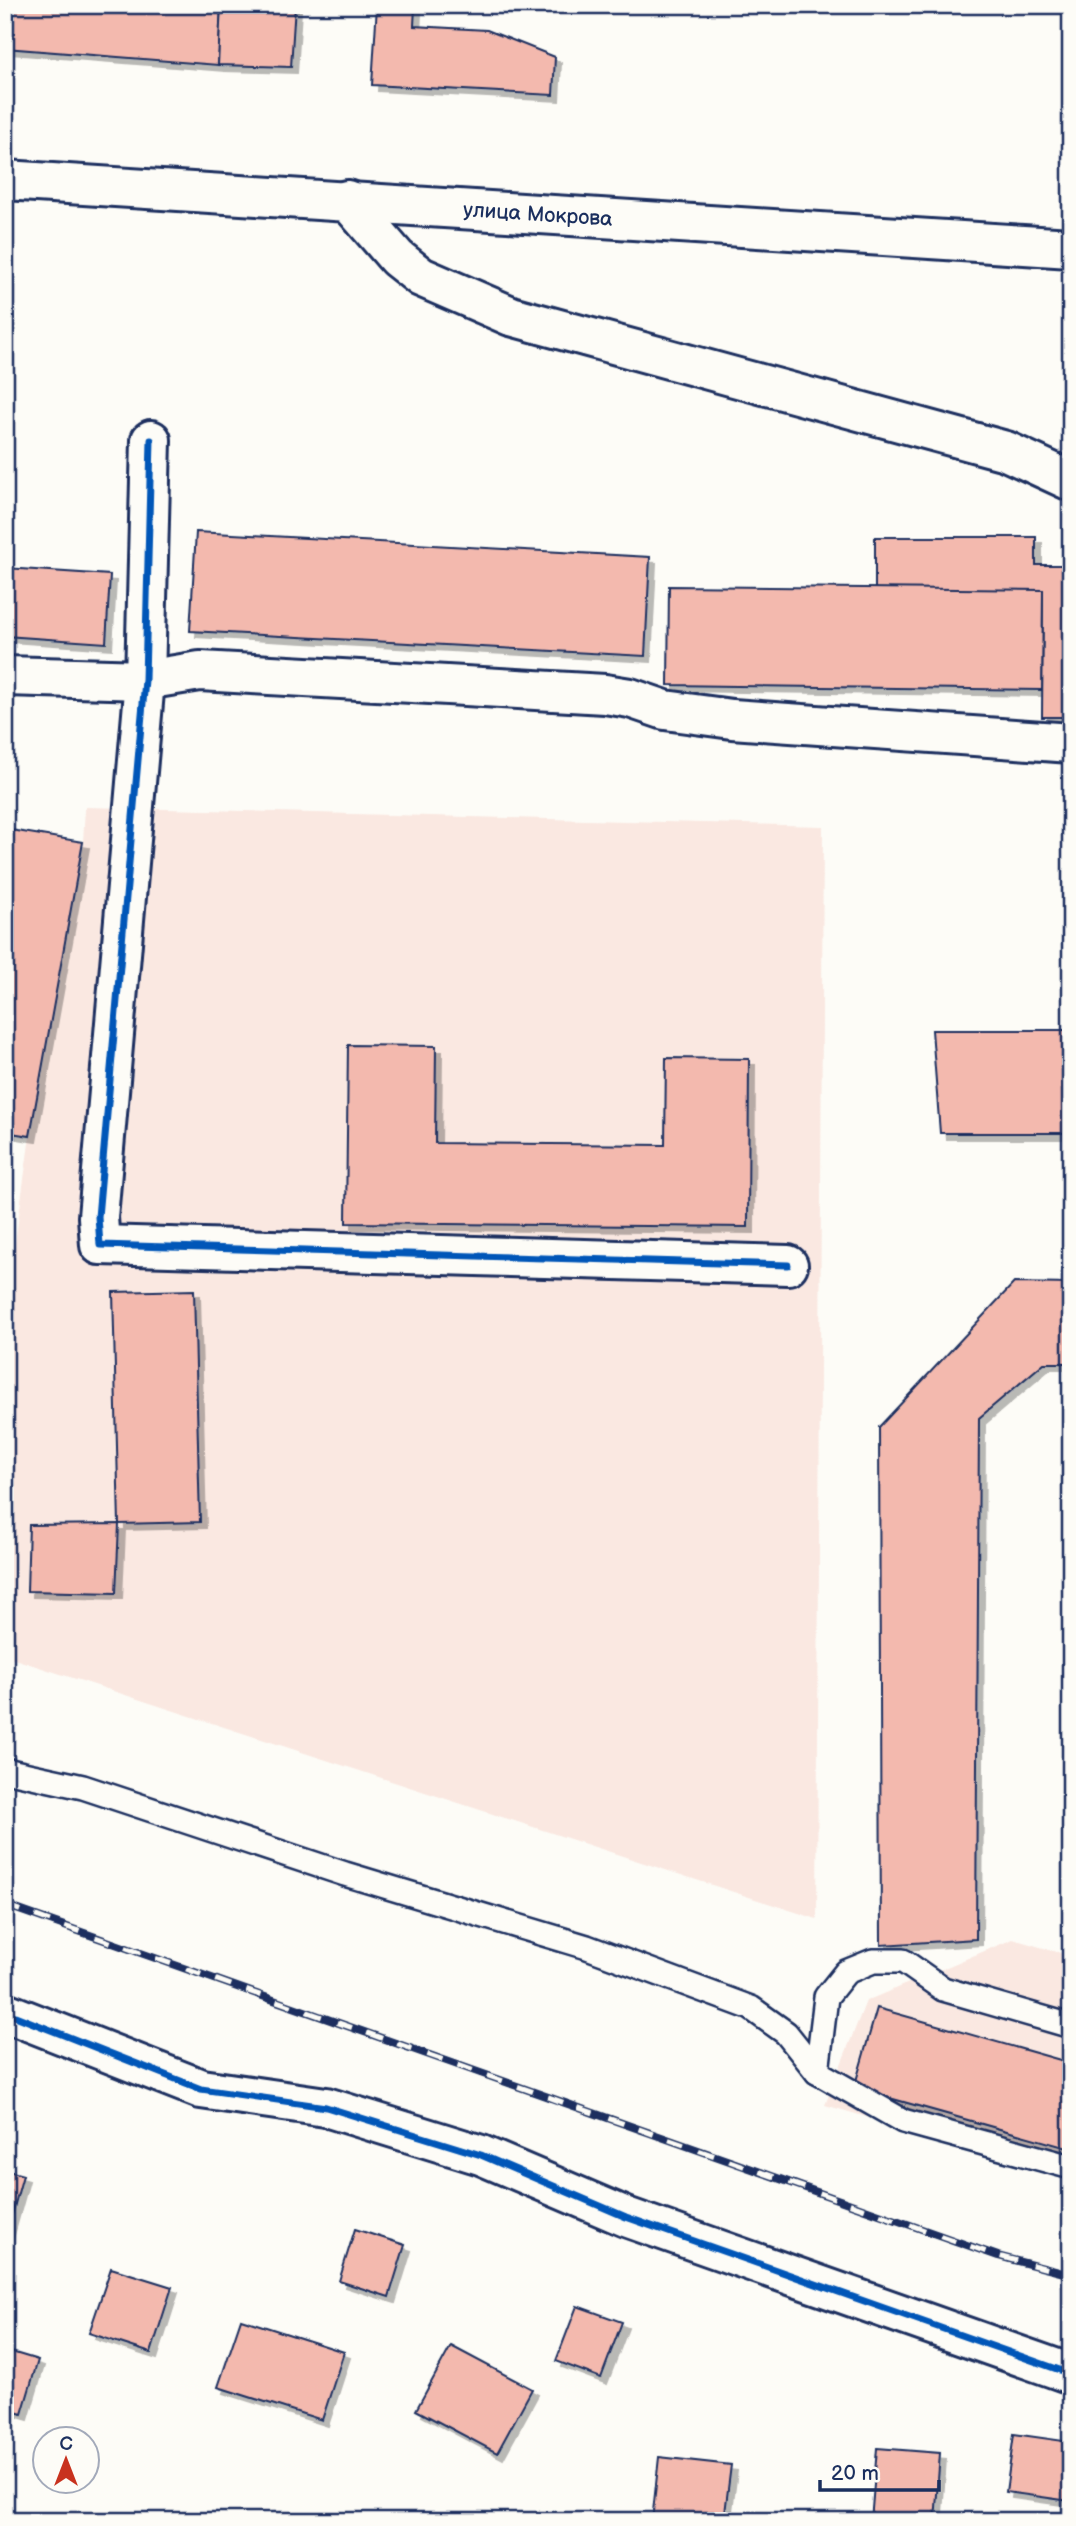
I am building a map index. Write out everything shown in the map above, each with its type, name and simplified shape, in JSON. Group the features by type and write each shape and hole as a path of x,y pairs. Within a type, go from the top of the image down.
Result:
{"street":[{"name":"улица Мокрова","path":"5,180 1071,248"},
{"path":"347,200 397,258 421,277 511,316 1006,451 1071,481"},
{"path":"151,440 145,680 98,1217 100,1245 788,1265"},
{"path":"5,676 145,680 200,671 605,694 630,698 665,710 732,719 1071,743"},
{"path":"5,2012 201,2089 326,2107 481,2155 626,2217 1071,2374"}],"lane":[{"path":"5,1770 83,1787 345,1874 587,1947 751,2008 786,2033 817,2072 903,2121 1071,2167"},
{"path":"817,2072 826,1997 846,1972 873,1961 903,1961 943,1989 1071,2026"}],"shaded area":[{"path":"85,807 823,826 817,1919 5,1656 5,1315 30,1136 83,842"},
{"path":"1013,1939 1071,1956 1071,2176 825,2105 866,2001"}],"building":[{"path":"5,5 221,5 218,65 5,48"},
{"path":"221,5 295,5 291,67 218,65"},
{"path":"377,5 415,7 414,26 487,30 555,57 553,95 372,85"},
{"path":"196,532 650,557 645,656 190,631"},
{"path":"875,537 1036,537 1036,565 1071,565 1071,717 1042,717 1043,590 875,590"},
{"path":"5,568 110,575 106,643 5,636"},
{"path":"669,586 1043,590 1042,690 668,685"},
{"path":"5,829 83,842 30,1136 5,1132"},
{"path":"932,1030 1071,1030 1071,1133 940,1133"},
{"path":"348,1045 436,1046 435,1143 665,1145 666,1058 749,1059 748,1227 346,1223"},
{"path":"1014,1283 1071,1284 1071,1363 1044,1363 979,1418 976,1939 881,1945 879,1427"},
{"path":"194,1290 200,1522 119,1524 113,1292"},
{"path":"119,1524 116,1593 27,1591 29,1525"},
{"path":"877,2008 1071,2063 1071,2149 854,2088"},
{"path":"5,2170 23,2175 5,2240"},
{"path":"355,2229 405,2245 389,2297 339,2281"},
{"path":"111,2268 172,2287 151,2353 89,2333"},
{"path":"577,2306 622,2322 601,2378 556,2361"},
{"path":"241,2319 344,2352 322,2420 218,2387"},
{"path":"451,2346 532,2389 497,2453 416,2410"},
{"path":"5,2350 38,2360 22,2414 5,2409"},
{"path":"1014,2434 1071,2442 1070,2501 1006,2492"},
{"path":"877,2448 940,2453 935,2521 871,2521"},
{"path":"659,2457 731,2465 724,2521 652,2521"}],"railway":[{"path":"5,1905 998,2256 1071,2275"}],"cycle path":[{"path":"151,440 145,680 98,1217 100,1245 788,1265"},
{"path":"5,2012 201,2089 326,2107 481,2155 626,2217 1071,2374"}]}
